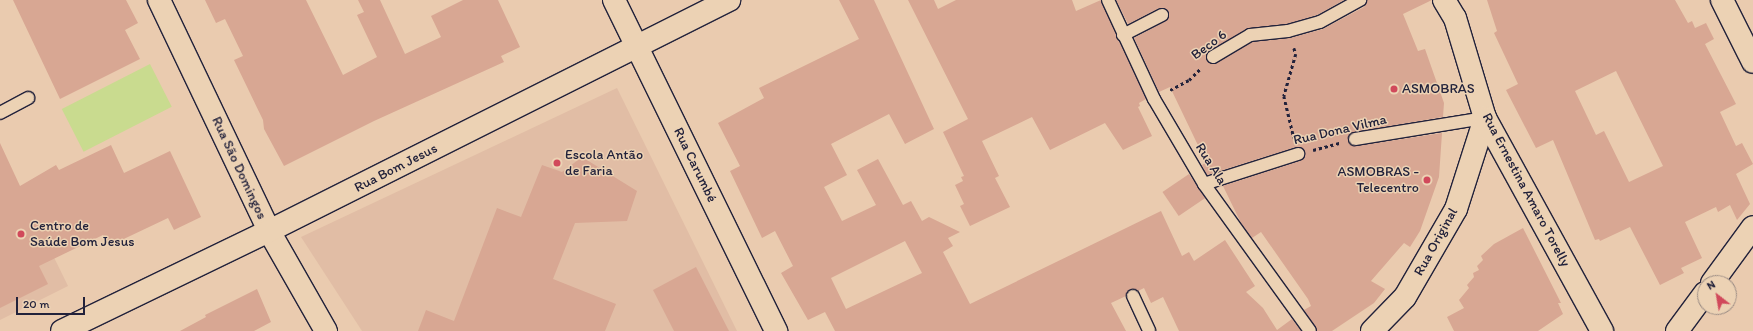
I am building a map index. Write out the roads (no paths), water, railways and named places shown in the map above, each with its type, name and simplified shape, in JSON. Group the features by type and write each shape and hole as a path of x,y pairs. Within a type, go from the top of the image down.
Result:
{"street":[{"name":"Rua São Domingos","path":"159,0 269,231 326,331"},
{"name":"Rua Carumbé","path":"614,0 774,330"},
{"name":"Rua Bom Jesus","path":"62,331 269,231 729,0"},
{"name":"Rua Ernestina Amaro Torelly","path":"1444,0 1455,18 1485,118 1602,331"},
{"path":"1722,0 1753,62"},
{"name":"Rua Original","path":"1372,331 1405,297 1456,209 1485,118"},
{"path":"1718,275 1753,227"},
{"path":"1677,331 1697,304"}],"lane":[{"name":"Rua Ala","path":"1108,0 1154,99 1204,184 1310,331"},
{"name":"Beco 6","path":"1213,57 1250,35 1288,31 1320,22 1360,0"},
{"path":"1123,35 1162,15"},
{"path":"0,113 28,98"},
{"name":"Rua Dona Vilma","path":"1355,139 1485,118"},
{"name":"Rua Dona Vilma","path":"1204,184 1298,154"},
{"path":"1133,296 1149,331"}],"place":[{"name":"ASMOBRAS","path":"1394,89"},
{"name":"Escola Antão de Faria","path":"557,163"},
{"name":"ASMOBRAS - Telecentro","path":"1427,180"},
{"name":"Centro de Saúde Bom Jesus","path":"21,234"}]}
